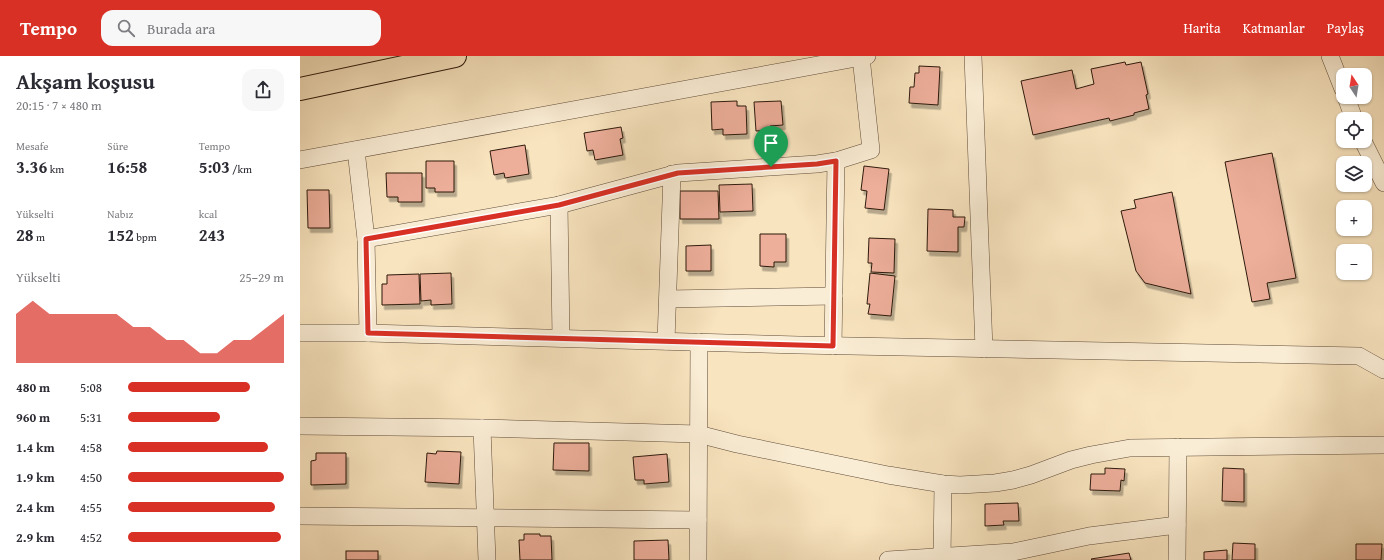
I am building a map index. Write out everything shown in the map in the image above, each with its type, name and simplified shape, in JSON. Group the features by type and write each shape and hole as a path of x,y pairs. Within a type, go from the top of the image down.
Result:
{"highway":[{"path":"300,89 455,56"}],"street":[{"path":"973,56 984,349"},
{"path":"1330,56 1336,71"},
{"path":"300,160 864,57 871,150 836,161 817,164 672,174 559,205 366,239"},
{"path":"1366,148 1384,183"},
{"path":"356,150 366,239 368,333"},
{"path":"833,346 836,161"},
{"path":"666,341 672,174"},
{"path":"559,205 560,338"},
{"path":"668,300 834,296"},
{"path":"300,333 368,333 833,346 1359,356 1384,370"},
{"path":"698,560 699,342"},
{"path":"300,426 482,428 698,434 737,444 888,475 943,484 977,484 1013,480 1031,476 1071,460 1110,451 1143,447 1384,445"},
{"path":"482,428 487,560"},
{"path":"1177,560 1178,447"},
{"path":"942,559 943,484"},
{"path":"300,516 698,520"},
{"path":"888,560 942,559 1013,552 1089,536 1177,525"}],"building":[{"path":"1125,62 1126,65 1141,62 1148,94 1146,95 1149,109 1134,113 1134,115 1110,121 1109,118 1033,135 1021,81 1072,70 1076,89 1094,84 1091,69"},
{"path":"919,66 940,67 938,105 909,103 910,87 914,87 915,73 919,73"},
{"path":"737,101 737,106 746,106 747,134 723,135 723,129 712,130 711,102"},
{"path":"781,101 783,125 770,126 770,130 756,131 754,102"},
{"path":"621,127 623,138 620,139 623,155 595,160 593,150 587,151 584,133"},
{"path":"525,145 529,174 505,178 504,173 494,175 490,151"},
{"path":"1272,153 1296,278 1267,283 1270,299 1252,302 1225,162"},
{"path":"426,161 454,161 454,192 435,192 435,188 426,188"},
{"path":"864,166 889,169 884,210 865,208 867,191 861,190"},
{"path":"386,173 422,173 422,202 398,202 398,197 387,197"},
{"path":"752,184 753,211 720,212 719,185"},
{"path":"307,190 329,190 330,228 308,228"},
{"path":"680,191 718,191 719,219 680,219"},
{"path":"1172,192 1191,294 1145,283 1136,271 1121,211 1136,208 1134,200"},
{"path":"928,209 953,210 953,217 965,217 964,227 958,227 958,252 927,251"},
{"path":"760,234 786,234 786,262 774,262 774,267 760,266"},
{"path":"869,238 895,239 894,273 871,272 872,263 868,263"},
{"path":"711,245 711,271 686,271 686,246"},
{"path":"451,273 452,304 431,305 431,300 421,301 420,274"},
{"path":"870,273 895,276 891,316 868,314 870,304 867,304"},
{"path":"419,274 420,304 382,305 382,284 387,284 387,275"},
{"path":"554,443 589,443 589,471 553,470"},
{"path":"437,451 461,452 459,484 425,482 427,453 436,454"},
{"path":"316,453 346,453 346,484 311,485 311,461 316,460"},
{"path":"667,454 669,482 644,484 644,480 635,480 633,457"},
{"path":"1105,468 1125,469 1124,481 1121,480 1120,491 1090,490 1091,474 1105,474"},
{"path":"1223,468 1244,469 1244,502 1222,501"},
{"path":"1018,503 1019,521 1003,521 1004,525 985,526 985,504"},
{"path":"524,534 551,536 552,560 520,560 519,540 524,540"},
{"path":"668,540 669,560 634,560 634,541"},
{"path":"1233,543 1255,544 1255,560 1232,560"},
{"path":"1356,544 1382,544 1381,560 1356,560"},
{"path":"1227,550 1227,560 1204,560 1204,552"},
{"path":"346,551 378,551 378,560 346,560"},
{"path":"1129,553 1131,560 1091,559"}],"route":[{"path":"836,161 833,346 368,333 366,239 559,205 678,173 771,167 817,164 836,161"}]}
